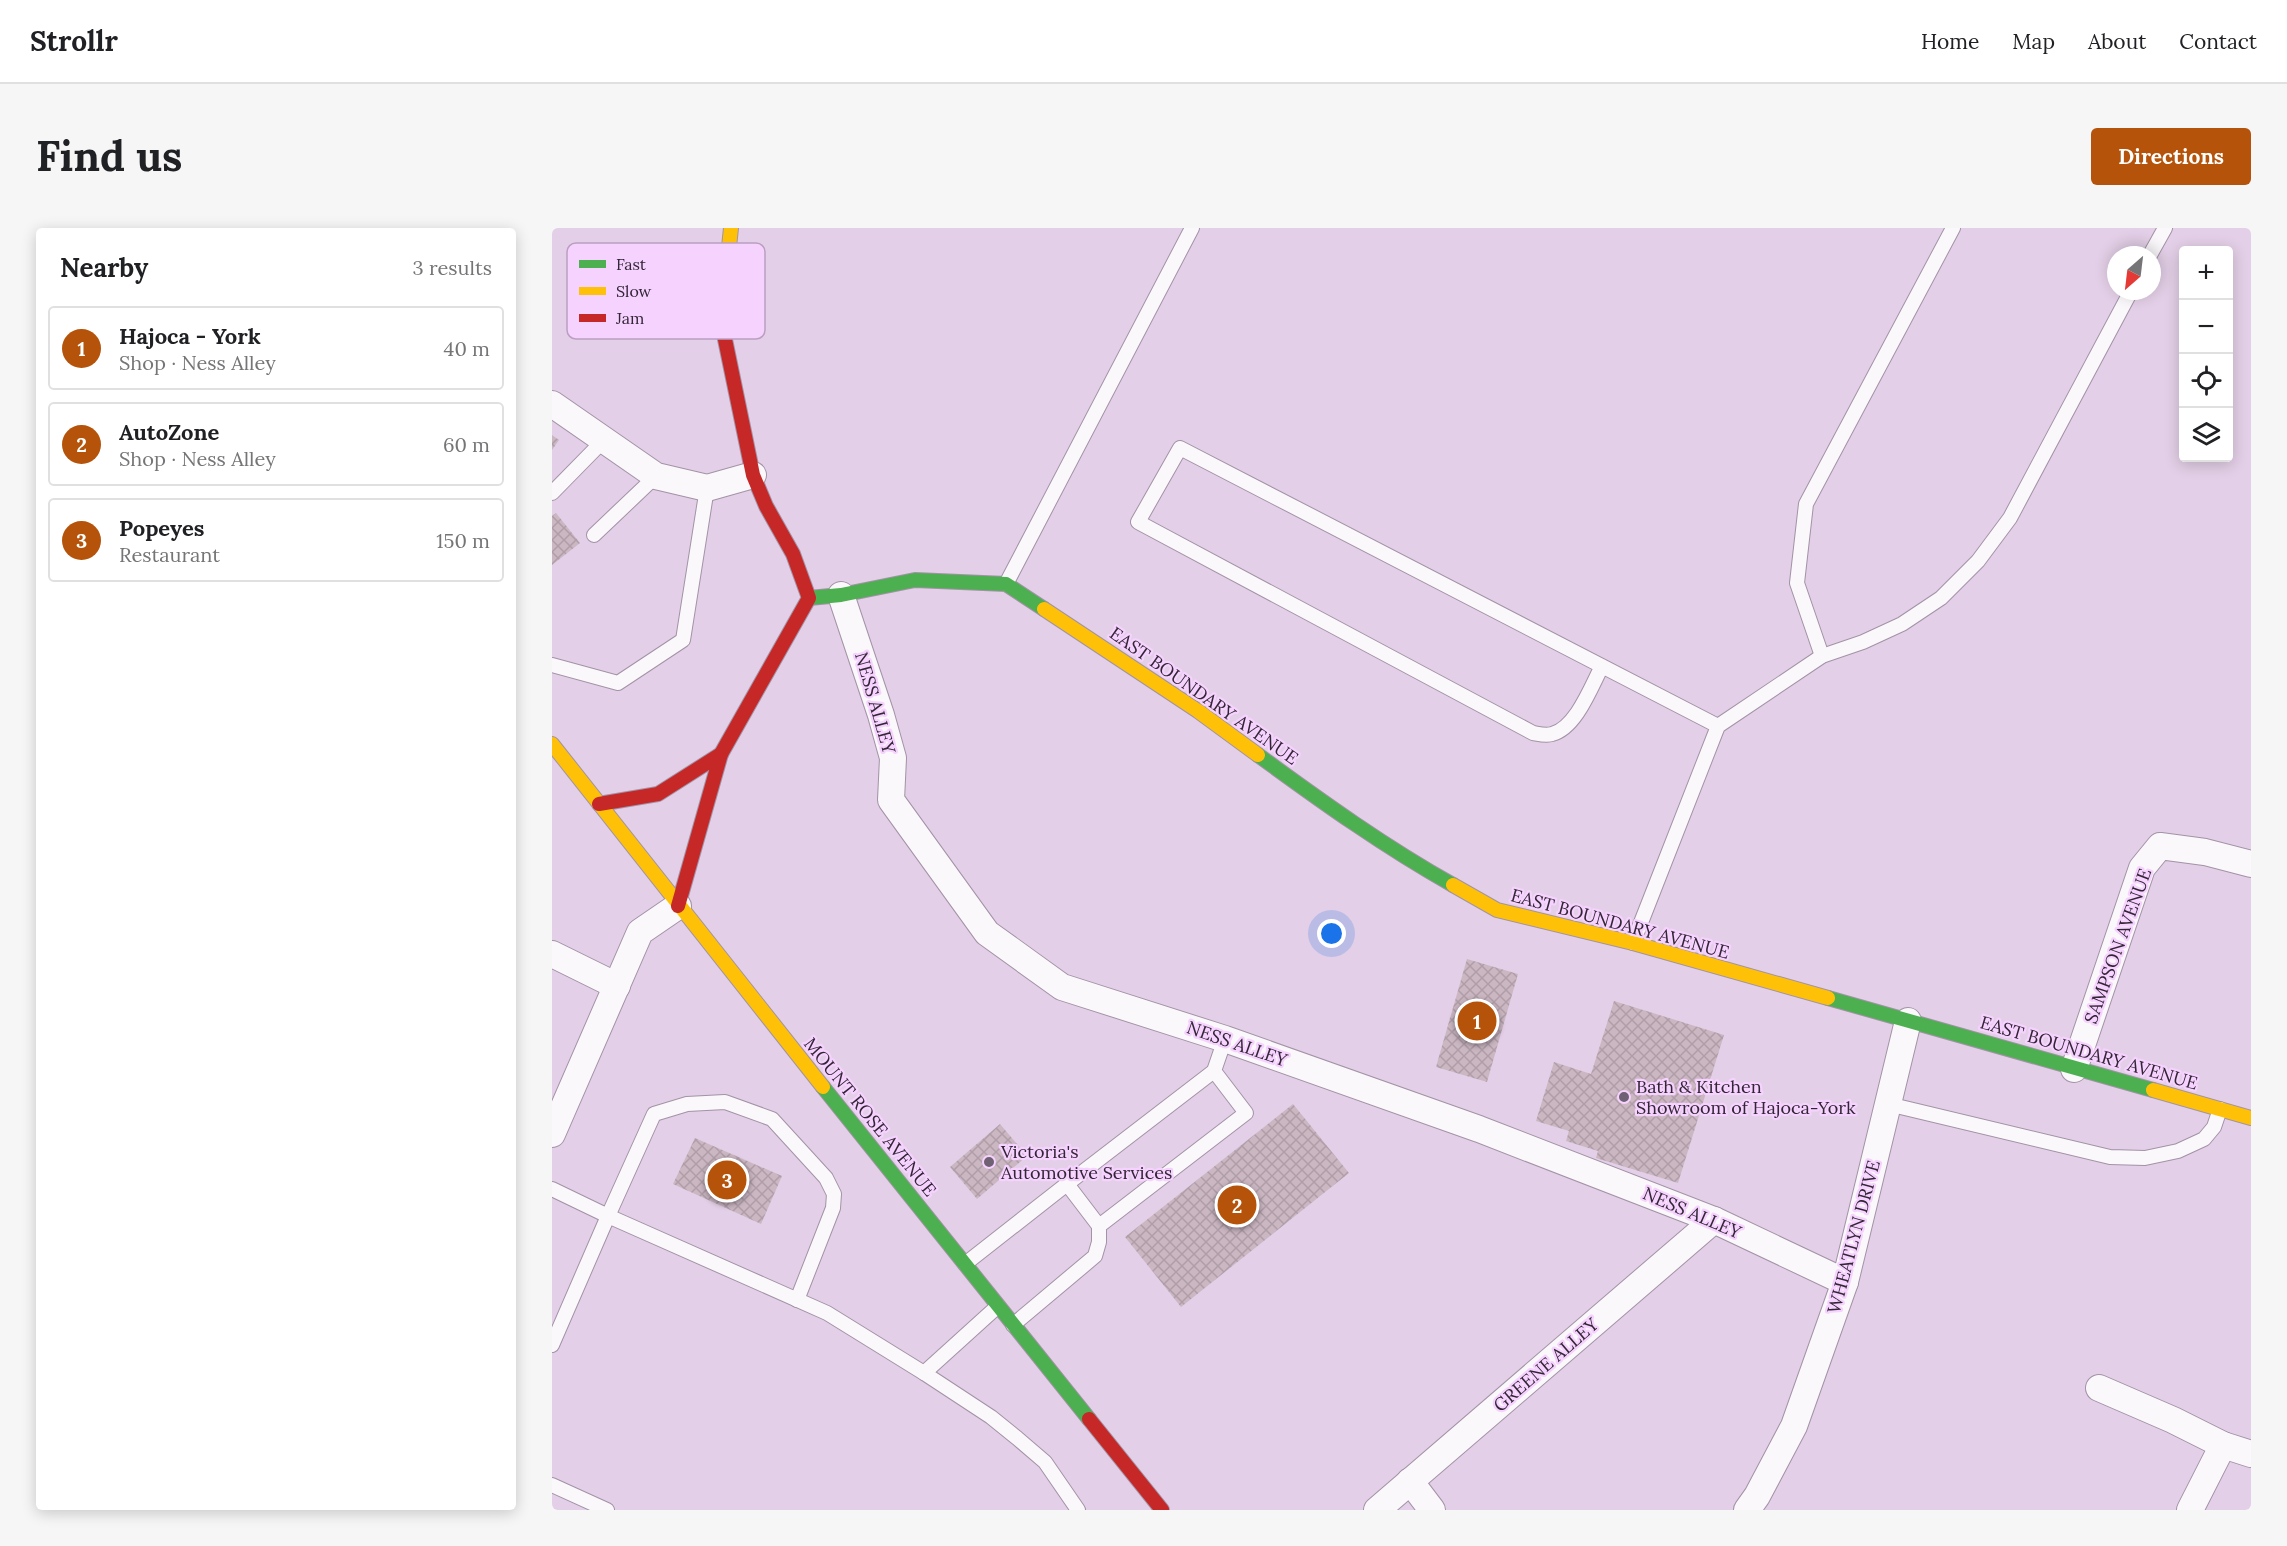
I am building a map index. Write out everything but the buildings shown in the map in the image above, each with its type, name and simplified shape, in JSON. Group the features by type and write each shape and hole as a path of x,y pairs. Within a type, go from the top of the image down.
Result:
{"street":[{"path":"729,243 731,228"},
{"path":"552,1134 640,932 678,906 721,754 809,598 793,554 766,506 753,475 725,339"},
{"path":"552,404 656,476 707,488 753,475"},
{"path":"809,598 841,595 915,580 1006,584"},
{"name":"EAST BOUNDARY AVENUE","path":"1006,584 1198,711 1318,799 1421,867 1497,910 1633,943 2251,1118"},
{"name":"NESS ALLEY","path":"841,595 893,758 891,800 987,933 1062,987 1225,1040 1479,1129 1714,1220 1845,1282"},
{"name":"MOUNT ROSE AVENUE","path":"552,744 678,906 1162,1510"},
{"path":"599,804 658,794 721,754"},
{"name":"SAMPSON AVENUE","path":"2074,1069 2142,868 2160,846 2205,852 2251,864"},
{"path":"552,954 617,986"},
{"name":"WHEATLYN DRIVE","path":"1747,1510 1757,1496 1794,1426 1845,1282 1908,1021"},
{"name":"GREENE ALLEY","path":"1377,1510 1714,1220"},
{"path":"2099,1388 2223,1445 2251,1454"},
{"path":"2190,1510 2223,1445"},
{"path":"1410,1481 1432,1510"}],"lane":[{"path":"1006,584 1192,228"},
{"path":"1822,656 1797,583 1806,504 1953,228"},
{"path":"2155,246 2165,228"},
{"path":"1633,943 1718,726 1822,656 1863,642 1902,624 1941,598 1978,561 2010,518 2126,300"},
{"path":"552,493 604,440"},
{"path":"1602,666 1574,719 1563,730 1550,735 1533,733 1138,522 1180,448 1602,666 1718,726"},
{"path":"594,535 656,476"},
{"path":"552,665 618,683 683,640 707,488"},
{"path":"965,1264 1214,1071 1225,1040"},
{"path":"1099,1226 1246,1113 1214,1071"},
{"path":"552,1345 654,1114 687,1104 725,1102 772,1119 826,1178 834,1194 832,1208 797,1300"},
{"path":"1888,1104 2110,1156 2145,1158 2178,1151 2204,1139 2214,1126 2220,1109"},
{"path":"1013,1325 1095,1256 1099,1242 1099,1226 1067,1184"},
{"path":"552,1189 827,1313 991,1417 1045,1462 1078,1510"},
{"path":"924,1373 998,1306"},
{"path":"552,1485 607,1510"}],"traffic: fast":[{"path":"809,598 841,595 915,580 1006,584 1044,609"},
{"path":"1258,755 1378,839 1453,885"},
{"path":"1828,998 2153,1090"},
{"path":"823,1087 1089,1419"}],"traffic: slow":[{"path":"729,243 731,228"},
{"path":"1044,609 1198,711 1258,755"},
{"path":"552,744 823,1087"},
{"path":"1453,885 1497,910 1633,943 1828,998"},
{"path":"2153,1090 2251,1118"}],"traffic: jam":[{"path":"721,754 809,598 793,554 766,506 753,475 725,339"},
{"path":"599,804 658,794 721,754 678,906"},
{"path":"1089,1419 1162,1510"}],"place":[{"name":"Hajoca - York","path":"1477,1021"},
{"name":"Bath & Kitchen Showroom of Hajoca-York","path":"1624,1097"},
{"name":"Victoria's Automotive Services","path":"989,1162"},
{"name":"Popeyes","path":"727,1180"},
{"name":"AutoZone","path":"1237,1205"}]}
